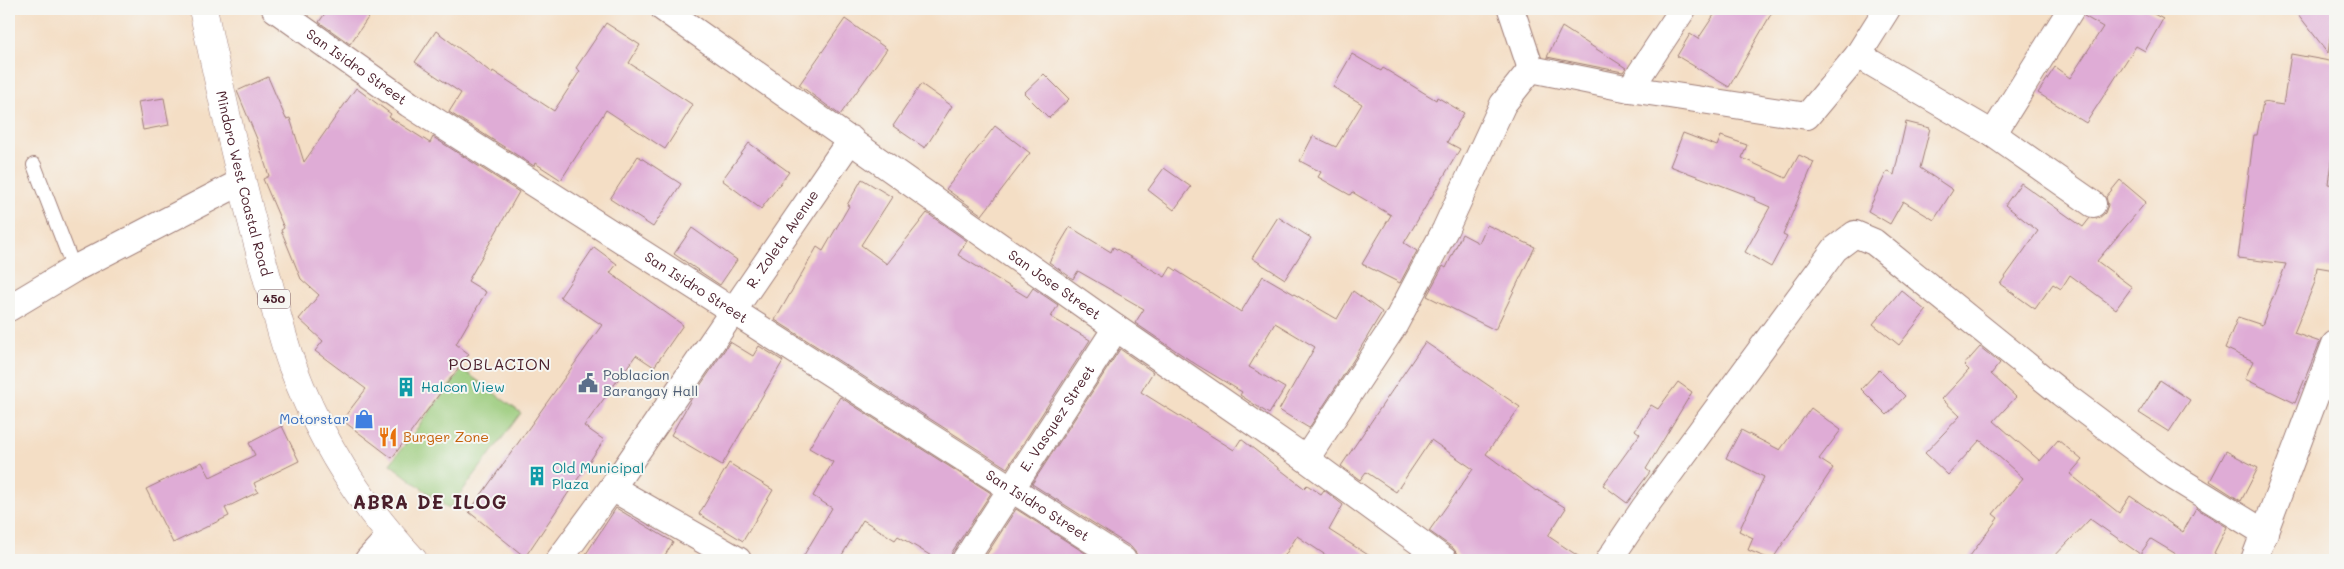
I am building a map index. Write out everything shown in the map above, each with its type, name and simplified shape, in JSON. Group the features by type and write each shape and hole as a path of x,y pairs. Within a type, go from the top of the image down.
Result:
{"main road":[{"name":"Mindoro West Coastal Road","path":"203,9 241,182 292,364 322,432 358,494 390,536 412,560"}],"street":[{"name":"San Isidro Street","path":"274,9 408,104 1123,560"},
{"name":"San Jose Street","path":"664,9 851,139 1116,328 1306,459 1444,560"},
{"path":"1511,9 1531,69"},
{"path":"1630,89 1683,9"},
{"path":"1531,69 1630,89 1807,116 1858,55 1887,9"},
{"path":"1993,134 2071,9"},
{"path":"1858,55 1993,134 2093,204"},
{"path":"1306,459 1395,324 1445,230 1503,104 1531,69"},
{"name":"R. Zoleta Avenue","path":"559,560 612,488 851,139"},
{"path":"9,308 74,269 241,182"},
{"path":"1609,560 1644,508 1834,249 1855,234 1874,242 2060,393 2166,472 2265,533"},
{"name":"E. Vasquez Street","path":"965,560 1116,328"},
{"path":"2254,560 2335,344"},
{"path":"612,488 738,560"},
{"path":"368,560 390,536"}],"lane":[{"path":"34,165 74,269"}],"green space":[{"path":"462,369 521,413 449,509 390,464"}],"building":[{"path":"328,9 374,9 350,44 319,22"},
{"path":"1718,9 1774,9 1729,87 1677,56 1690,34 1698,39"},
{"path":"2086,9 2145,9 2163,19 2145,51 2136,46 2086,123 2038,93 2055,67 2070,78 2103,27 2084,16"},
{"path":"2294,9 2334,9 2328,53"},
{"path":"845,19 887,49 840,115 799,85"},
{"path":"606,23 640,45 629,63 693,105 665,149 606,110 561,180 535,163 534,166 449,112 461,93 415,62 436,31 492,73 493,71 554,111 580,71 576,68"},
{"path":"1562,27 1626,68 1623,72 1547,57"},
{"path":"1352,54 1381,71 1383,68 1436,100 1437,97 1464,113 1447,142 1460,149 1404,243 1417,251 1400,283 1362,264 1391,215 1352,192 1350,195 1318,177 1321,172 1300,161 1313,136 1336,147 1362,104 1333,87"},
{"path":"2291,54 2335,62 2335,133 2328,184 2335,185 2335,270 2317,267 2315,282 2294,333 2320,342 2295,403 2245,379 2253,361 2225,348 2238,317 2262,325 2286,264 2238,258 2254,135 2257,135 2263,102 2283,105"},
{"path":"1044,74 1069,99 1049,118 1024,93"},
{"path":"268,77 286,119 290,118 304,162 356,88 391,114 389,117 430,143 433,137 519,192 468,281 486,292 456,344 469,354 392,458 342,420 366,389 315,351 323,341 299,319 319,295 301,279 281,230 284,228 263,179 269,176 257,139 237,91"},
{"path":"921,84 952,106 925,148 893,126"},
{"path":"164,98 169,125 143,130 138,102"},
{"path":"1906,122 1930,128 1920,168 1953,190 1934,220 1903,201 1890,224 1868,211 1887,171 1894,175"},
{"path":"995,126 1030,153 982,215 946,189"},
{"path":"1683,133 1717,146 1721,136 1747,145 1742,158 1786,178 1799,155 1814,162 1783,235 1787,237 1771,267 1745,252 1770,207 1754,200 1755,198 1670,166"},
{"path":"749,143 789,172 761,209 722,180"},
{"path":"638,156 681,184 653,227 610,199"},
{"path":"1164,168 1191,187 1174,210 1148,190"},
{"path":"862,179 892,197 861,245 887,264 927,213 967,241 958,255 1027,297 1033,288 1058,305 1051,317 1090,340 1007,468 775,320 817,247 823,251"},
{"path":"2120,180 2146,202 2097,261 2132,287 2116,309 2070,275 2061,289 2053,284 2035,309 2000,284 2038,231 2005,205 2021,183 2083,227 2090,218 2099,218 2105,213 2108,205 2106,197"},
{"path":"1278,217 1311,238 1285,279 1252,258"},
{"path":"1487,225 1535,247 1495,330 1427,296 1443,266 1446,268 1462,234 1479,243"},
{"path":"1070,227 1111,252 1113,247 1165,277 1171,267 1241,312 1263,276 1337,319 1353,291 1382,312 1309,428 1279,410 1315,347 1275,323 1249,367 1285,388 1269,414 1240,395 1242,392 1197,365 1135,323 1144,309 1078,271 1073,279 1049,262"},
{"path":"692,228 737,260 720,285 674,254"},
{"path":"594,247 617,264 610,273 683,325 654,367 636,355 584,426 604,440 525,557 469,512 602,325 560,297"},
{"path":"1901,290 1926,311 1899,345 1873,324"},
{"path":"730,342 753,356 759,346 783,361 722,465 671,435 693,396"},
{"path":"1425,342 1520,407 1486,454 1536,491 1566,508 1548,536 1584,560 1465,560 1458,555 1453,548 1429,531 1473,469 1431,440 1396,492 1366,472 1360,480 1341,466"},
{"path":"1980,347 2000,363 1991,374 2016,397 1994,421 2040,461 2058,440 2082,460 2070,474 2119,513 2130,496 2183,532 2196,508 2227,527 2214,553 2224,560 2186,560 2151,539 2140,554 2090,519 2051,560 1967,560 1998,518 1993,514 2023,478 1980,440 1948,475 1925,453 1960,416 1942,399 1969,370 1964,365"},
{"path":"1120,349 1153,372 1141,392 1234,450 1241,439 1304,488 1307,485 1321,494 1324,490 1343,505 1329,530 1376,560 1333,560 1297,536 1282,560 1138,560 1136,553 1131,547 1032,484"},
{"path":"1879,370 1905,396 1887,415 1861,389"},
{"path":"2160,380 2190,400 2169,432 2139,413"},
{"path":"1678,382 1692,392 1646,469 1650,472 1627,503 1603,485 1640,434 1635,430 1651,405 1658,409"},
{"path":"840,397 991,493 952,552 950,560 938,560 898,536 895,540 863,520 839,560 801,560 832,508 813,496 833,462 809,448"},
{"path":"1811,408 1841,430 1819,459 1833,468 1772,560 1748,550 1753,538 1739,531 1764,477 1726,458 1741,430 1780,450"},
{"path":"282,426 299,461 254,483 258,492 225,508 229,516 173,543 146,489 202,462 210,477 255,455 249,443"},
{"path":"2226,451 2258,468 2241,501 2210,481"},
{"path":"729,463 773,490 743,541 699,514"},
{"path":"616,508 673,542 662,560 582,560"},
{"path":"1016,509 1096,560 983,560"}],"place":[{"name":"Poblacion Barangay Hall","path":"588,383"},
{"name":"Halcon View","path":"406,387"},
{"name":"Motorstar","path":"364,419"},
{"name":"Burger Zone","path":"388,437"},
{"name":"Old Municipal Plaza","path":"537,476"}],"district":[{"name":"POBLACION","path":"500,364"},
{"name":"ABRA DE ILOG","path":"430,502"}]}
